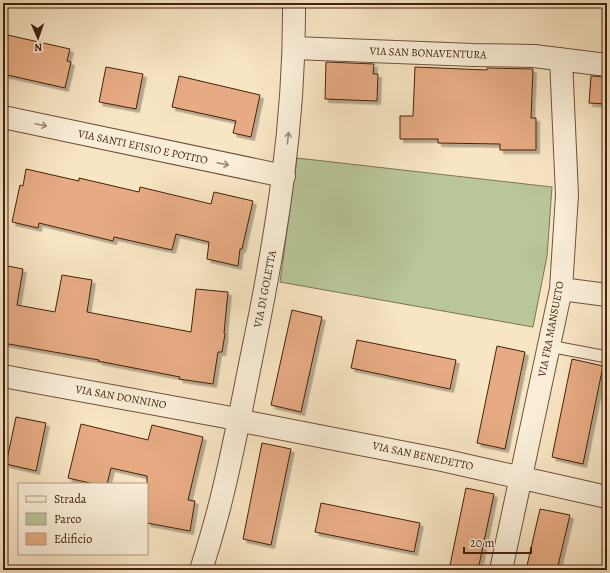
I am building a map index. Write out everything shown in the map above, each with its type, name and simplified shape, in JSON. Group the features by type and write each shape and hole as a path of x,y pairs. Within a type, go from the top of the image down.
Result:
{"street":[{"name":"VIA DI GOLETTA","path":"201,570 218,512 239,420 267,282 284,176 294,48 294,3"},
{"name":"VIA SAN BONAVENTURA","path":"294,48 534,56 607,65"},
{"name":"VIA FRA MANSUETO","path":"501,570 561,289 567,195 561,59"},
{"name":"VIA SANTI EFISIO E POTITO","path":"3,117 284,176"},
{"path":"561,289 607,295"},
{"name":"VIA SAN DONNINO","path":"3,376 239,420"},
{"name":"VIA SAN BENEDETTO","path":"239,420 442,460 607,496"}],"lane":[{"path":"549,346 607,357"}],"green space":[{"path":"297,158 552,187 547,256 533,327 280,282"}],"building":[{"path":"3,34 70,49 67,61 71,62 65,88 3,74"},
{"path":"326,62 374,64 373,74 378,74 377,101 325,99"},
{"path":"106,67 143,74 136,109 99,102"},
{"path":"415,67 487,70 487,68 533,69 531,118 536,118 536,150 500,150 500,144 438,143 438,139 400,139 400,116 413,116"},
{"path":"179,76 260,95 251,137 233,133 236,121 172,107"},
{"path":"591,76 607,77 607,104 589,103"},
{"path":"26,169 79,181 79,178 139,192 140,187 211,204 214,192 253,201 242,249 240,249 238,266 207,259 209,242 176,234 172,250 114,237 113,241 39,223 38,228 12,222 20,185 23,186"},
{"path":"3,265 23,269 17,305 55,312 62,275 92,280 87,312 191,332 196,289 228,292 225,334 222,352 218,352 213,384 179,379 180,377 98,361 99,360 3,343"},
{"path":"292,310 322,317 301,412 271,405"},
{"path":"357,340 456,360 450,389 351,368"},
{"path":"497,346 525,352 505,449 477,443"},
{"path":"572,359 603,366 583,464 552,457"},
{"path":"16,417 46,423 36,471 6,464"},
{"path":"81,424 148,440 152,425 203,437 188,500 195,501 190,531 148,523 147,476 111,468 107,483 90,483 68,478"},
{"path":"262,443 291,449 271,545 243,539"},
{"path":"466,488 494,494 478,570 449,570"},
{"path":"321,503 420,523 414,552 315,532"},
{"path":"540,509 570,515 557,570 526,570"}]}
